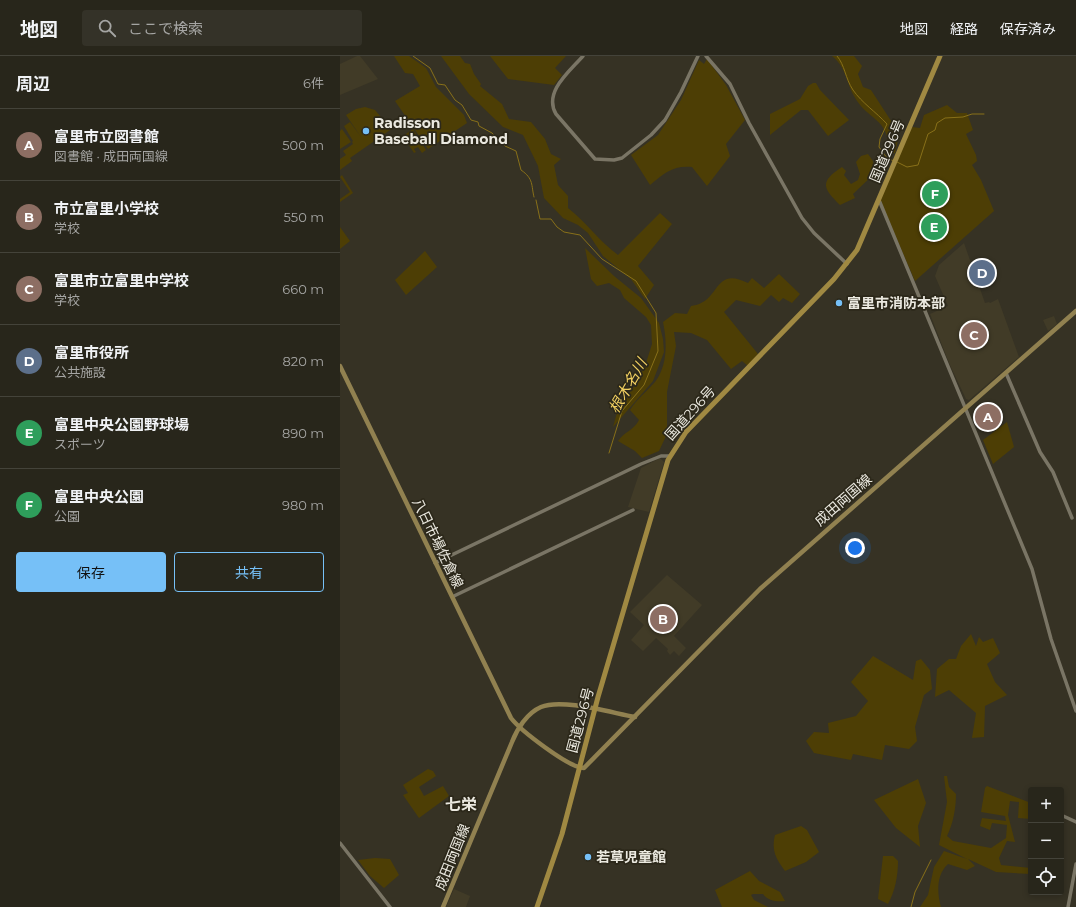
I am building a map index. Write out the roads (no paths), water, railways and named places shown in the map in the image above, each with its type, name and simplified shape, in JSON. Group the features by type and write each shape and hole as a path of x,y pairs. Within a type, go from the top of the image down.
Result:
{"highway":[{"name":"国道296号","path":"537,907 556,853 651,514 670,456 686,432 847,264 862,241 940,56"}],"main road":[{"name":"成田両国線","path":"579,767 584,768 589,765 760,589 1076,311"},
{"name":"八日市場佐倉線","path":"340,366 508,713 519,728"},
{"name":"成田両国線","path":"443,907 519,728 534,711 548,705 560,704 635,718"},
{"path":"519,728 534,740 579,767"}],"street":[{"path":"583,56 556,87 552,106 556,114 588,152 595,159 600,160 622,158 656,131 676,103 698,56"},
{"path":"706,56 730,84 756,136 802,218 814,234 847,264"},
{"path":"879,200 1032,569 1051,639 1076,711"},
{"path":"1006,373 1040,452 1053,472 1072,518"},
{"path":"435,563 661,454 670,456"},
{"path":"453,598 633,510"},
{"path":"1064,816 1076,822"},
{"path":"340,842 390,907"},
{"path":"1068,907 1076,864"}],"waterway":[{"name":"根木名川","path":"413,56 430,68 438,84 445,85 455,100 462,105 471,120 478,122 479,126 492,133 505,146 516,151 521,170 530,179 534,197"},
{"path":"837,56 842,63 848,81 853,90 887,124 880,139 879,147 887,158 894,161"},
{"path":"897,162 907,167 918,165 928,134 935,130 937,123 945,118 963,117 972,114 984,114"},
{"name":"根木名川","path":"536,200 540,219 551,219 557,227 564,232 580,235 602,259 636,281 656,313 658,351 644,385 622,411 609,453"},
{"path":"911,907 915,892 931,860"}],"place":[{"name":"Radisson Baseball Diamond","path":"366,131"},
{"name":"富里中央公園","path":"935,194"},
{"name":"富里中央公園野球場","path":"934,227"},
{"name":"富里市役所","path":"982,273"},
{"name":"富里市消防本部","path":"839,303"},
{"name":"富里市立富里中学校","path":"974,335"},
{"name":"富里市立図書館","path":"988,417"},
{"name":"市立富里小学校","path":"663,619"},
{"name":"若草児童館","path":"588,857"}],"district":[{"name":"七栄","path":"461,804"}]}
